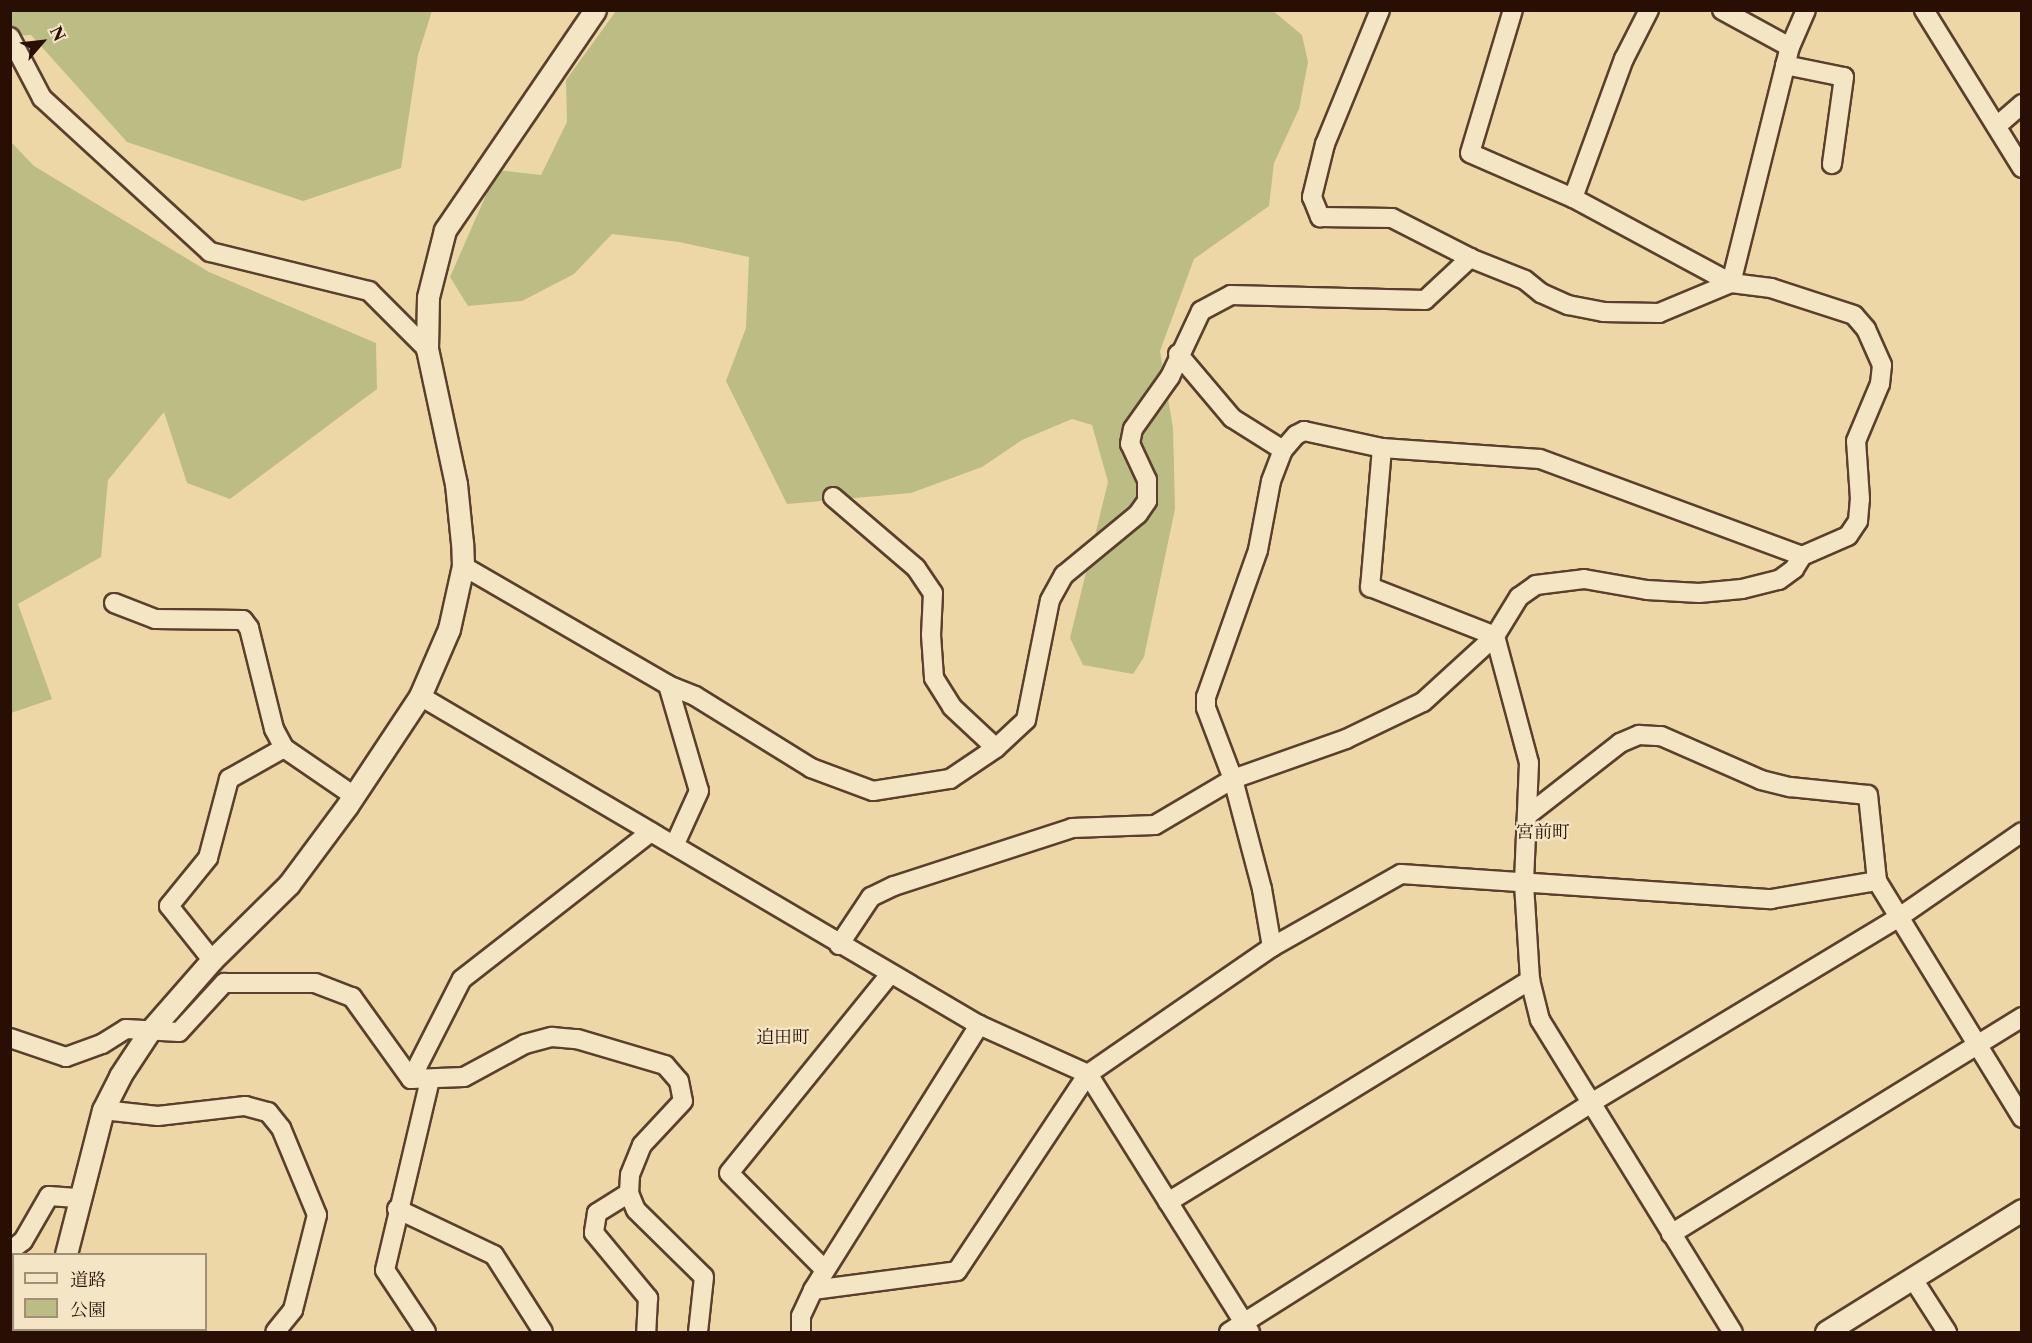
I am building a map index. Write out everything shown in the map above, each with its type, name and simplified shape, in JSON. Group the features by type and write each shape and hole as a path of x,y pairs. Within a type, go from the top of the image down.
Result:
{"street":[{"path":"66,1253 103,1110 149,1032 212,960 289,884 354,796 420,696 449,628 463,566 456,484 426,349 428,297 445,230 595,10"},
{"path":"1380,10 1325,144 1312,197 1320,217 1392,218 1470,258 1525,280 1541,293 1568,304 1603,312 1659,313 1731,283"},
{"path":"840,945 871,897 894,886 1072,828 1155,825 1233,779 1346,739 1423,702 1495,636 1519,597 1545,583 1584,579 1647,590 1699,593 1742,589 1779,580 1794,569 1802,555 1848,536 1858,520 1856,441 1880,384 1882,364 1866,329 1854,315 1771,288 1731,283 1573,198 1470,153 1513,10"},
{"path":"1573,198 1624,59 1649,10"},
{"path":"1722,10 1790,47"},
{"path":"1731,283 1785,65 1806,10"},
{"path":"1924,10 1998,125 2022,168"},
{"path":"10,37 42,98 210,252 369,291 426,349"},
{"path":"1785,65 1844,77 1832,164"},
{"path":"1998,125 2022,104"},
{"path":"463,566 669,685 696,696 811,768 873,791 950,779 996,747 1026,720 1050,600 1064,575 1138,514 1147,501 1147,480 1130,444 1133,429 1170,377 1178,354 1201,311 1231,295 1425,300 1470,258"},
{"path":"1178,354 1232,418 1283,450"},
{"path":"1272,947 1233,779 1206,708 1206,697 1258,550 1271,481 1283,450 1304,431 1382,448 1540,459 1802,555"},
{"path":"1382,448 1370,587 1495,636"},
{"path":"833,497 916,568 933,592 931,635 934,678 952,707 996,747"},
{"path":"114,603 155,619 243,620 249,628 274,729 284,748 354,796"},
{"path":"1495,636 1529,763 1524,884 1530,980 1540,1020 1733,1332"},
{"path":"669,685 699,791 674,846"},
{"path":"420,696 979,1025 1088,1074 1168,1202 1241,1329 1591,1103 1898,918 2022,832"},
{"path":"1528,816 1620,743 1639,735 1661,736 1761,780 1790,787 1868,795 1877,880 1975,1046 2022,1118"},
{"path":"212,960 169,906 208,858 230,779 284,748"},
{"path":"411,1079 462,979 651,832"},
{"path":"813,1290 957,1271 1088,1074 1272,947 1401,874 1771,899 1877,880"},
{"path":"825,1270 729,1173 890,974"},
{"path":"1168,1202 1530,980"},
{"path":"10,1038 66,1057 102,1044 126,1029 179,1032 224,983 315,983 352,998 411,1079"},
{"path":"1671,1234 2022,1017"},
{"path":"801,1332 801,1316 813,1290 979,1025"},
{"path":"411,1079 464,1077 525,1044 552,1037 577,1039 665,1065 680,1081 683,1101 642,1145 630,1175 629,1193 636,1210 704,1277 698,1332"},
{"path":"426,1332 385,1270 396,1209 430,1079"},
{"path":"103,1110 158,1116 245,1106 268,1112 281,1128 317,1215 293,1310 275,1332"},
{"path":"629,1193 597,1213 594,1233 648,1298 646,1332"},
{"path":"10,1251 23,1241 49,1196 80,1198"},
{"path":"396,1209 494,1255 543,1332"},
{"path":"1826,1332 2022,1210"},
{"path":"1912,1279 1947,1332"}],"green space":[{"path":"1272,10 1302,35 1308,62 1299,109 1274,163 1269,206 1194,259 1160,351 1173,428 1175,509 1144,657 1133,674 1083,665 1070,638 1108,482 1092,425 1072,419 1022,440 982,467 911,493 787,504 726,381 746,328 749,257 679,242 612,234 574,274 522,301 468,306 450,277 497,170 541,175 567,122 566,80 616,11"},
{"path":"10,11 432,11 418,55 401,168 303,201 127,142 31,35 11,36"},
{"path":"11,142 34,166 209,272 376,343 377,389 230,499 187,483 164,412 108,480 101,557 18,604 52,699 11,713"}],"district":[{"name":"宮前町","path":"1543,832"},
{"name":"迫田町","path":"783,1037"}]}
